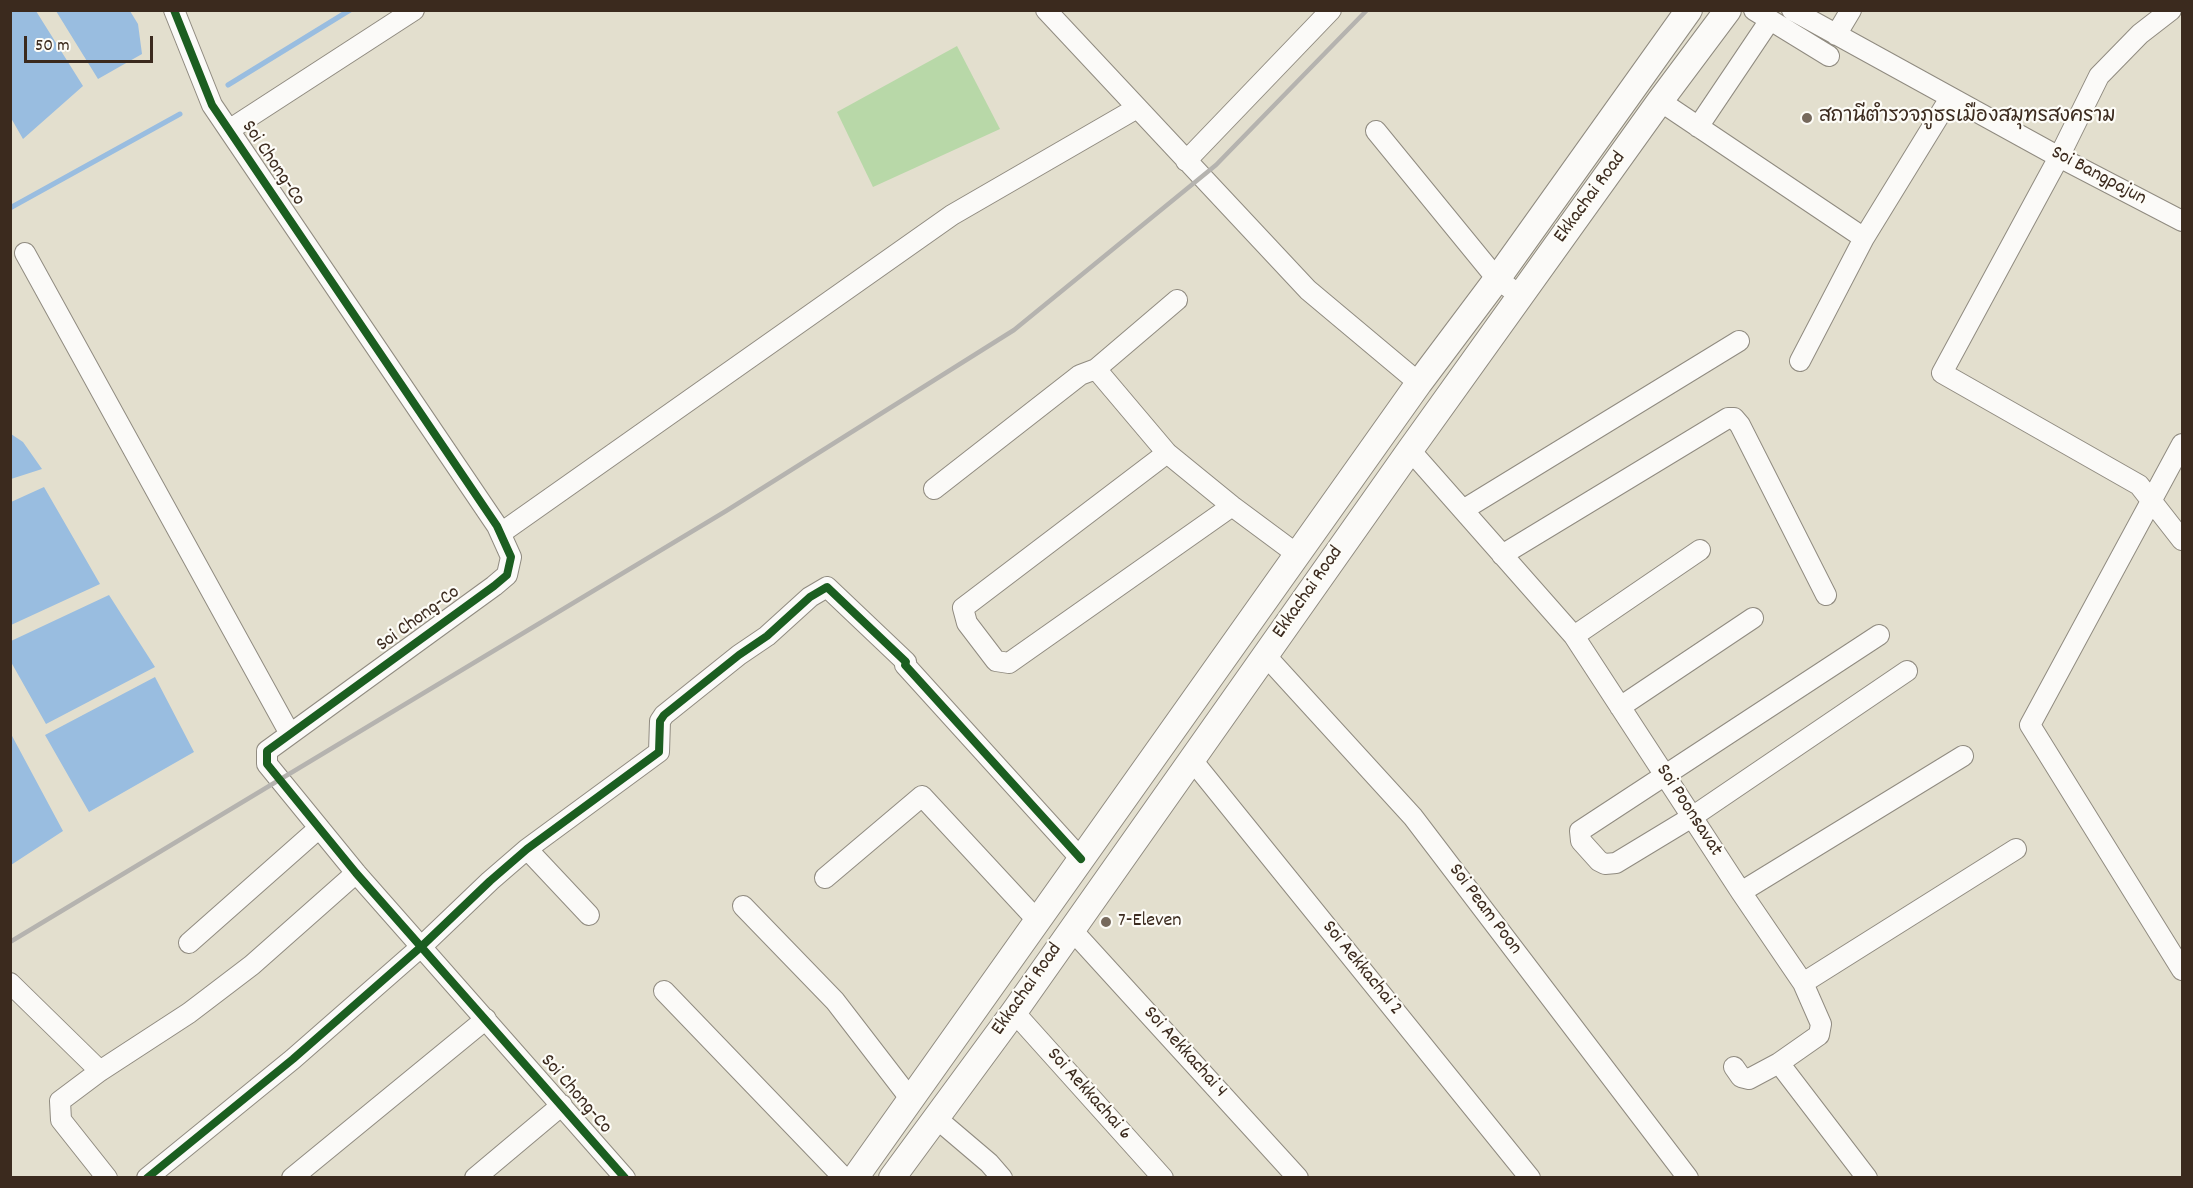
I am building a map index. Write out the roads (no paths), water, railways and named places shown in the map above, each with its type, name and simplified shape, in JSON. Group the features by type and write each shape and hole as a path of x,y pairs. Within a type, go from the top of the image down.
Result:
{"main road":[{"name":"Ekkachai Road","path":"855,1178 912,1101 1037,920 1419,383 1497,279 1689,10"},
{"name":"Ekkachai Road","path":"892,1178 1014,1012 1410,450 1660,101 1728,10"}],"street":[{"name":"Soi Chong-Co","path":"174,10 212,105 501,533 511,557 507,574 494,586 267,751 267,764 356,873 625,1178"},
{"path":"229,130 414,10"},
{"path":"1046,10 1308,290 1419,383"},
{"path":"1186,161 1331,10"},
{"name":"Soi Bangpajun","path":"1792,10 2059,157 2182,221"},
{"path":"1836,35 1851,10"},
{"path":"2170,10 2140,34 2099,76 2059,157 1942,373 2139,485 2182,540"},
{"path":"1698,127 1762,15 1829,56"},
{"path":"1800,361 1864,238 1950,98"},
{"path":"1660,101 1864,238"},
{"path":"501,533 952,215 1137,108"},
{"path":"1376,132 1497,279 1521,296"},
{"path":"25,253 290,734"},
{"path":"934,489 1080,375 1095,369 1177,300"},
{"path":"1463,510 1738,340"},
{"path":"1095,369 1167,453 1232,506 1298,555"},
{"path":"1502,555 1728,418 1734,418 1740,425 1827,595"},
{"path":"2182,444 2030,725 2182,970"},
{"name":"Soi Poonsavat","path":"1410,450 1574,636 1740,892 1803,983 1821,1024 1819,1035 1779,1063 1749,1079 1741,1077 1734,1067"},
{"path":"1167,453 963,609 968,623 996,661 1009,663 1232,506"},
{"path":"1574,636 1700,550"},
{"path":"147,1178 293,1059 422,946 527,849 659,752 660,721 664,715 739,655 767,636 810,597 827,587 906,662 906,665 1081,859"},
{"path":"1620,707 1753,618"},
{"path":"1879,635 1580,831 1581,841 1599,861 1605,864 1616,862 1692,817 1907,671"},
{"name":"Soi Peam Poon","path":"1266,656 1413,817 1688,1178"},
{"path":"1740,892 1963,756"},
{"name":"Soi Aekkachai 2","path":"1192,760 1530,1178"},
{"path":"825,878 922,796 1037,920"},
{"path":"189,943 318,829"},
{"path":"527,849 589,915"},
{"path":"1803,983 2016,849"},
{"path":"107,1178 61,1120 60,1101 100,1071 189,1013 252,965 356,873"},
{"path":"743,906 835,1000 912,1101"},
{"name":"Soi Aekkachai 4","path":"1071,929 1298,1178"},
{"path":"10,983 100,1071"},
{"path":"664,992 844,1178"},
{"name":"Soi Aekkachai 6","path":"1014,1012 1163,1178"},
{"path":"292,1178 486,1019"},
{"path":"1779,1063 1867,1178"},
{"path":"475,1178 562,1105"},
{"path":"936,1118 989,1163 1002,1178"}],"water":[{"path":"10,11 36,11 83,86 23,139 11,118"},
{"path":"56,11 130,11 138,24 142,54 98,79"},
{"path":"11,434 23,442 42,469 11,479"},
{"path":"44,487 100,584 11,625 11,502"},
{"path":"109,595 155,667 46,724 11,662 11,641"},
{"path":"155,677 194,752 89,812 45,735"},
{"path":"11,734 63,831 10,865"}],"waterway":[{"path":"228,85 350,10"},
{"path":"10,208 180,114"}],"railway":[{"path":"10,942 726,511 1014,330 1216,165 1367,10"}],"place":[{"name":"สถานีตำรวจภูธรเมืองสมุทรสงคราม","path":"1807,118"},
{"name":"7-Eleven","path":"1106,922"}]}
